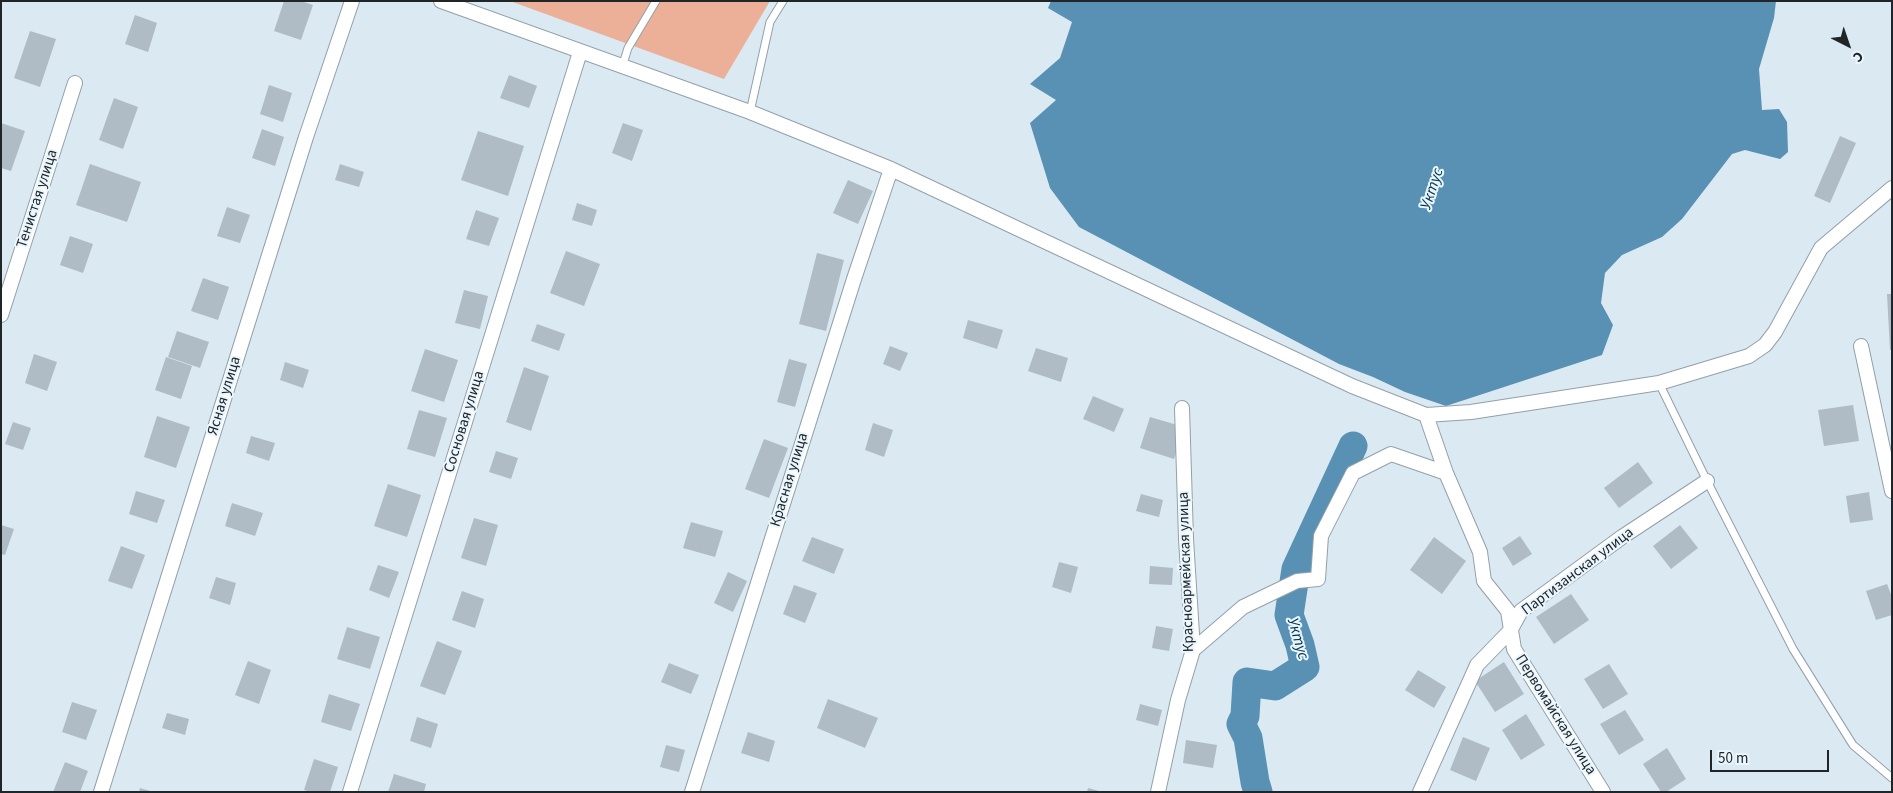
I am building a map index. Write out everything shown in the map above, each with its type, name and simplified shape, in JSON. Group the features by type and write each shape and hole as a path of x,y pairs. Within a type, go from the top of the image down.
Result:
{"street":[{"name":"Ясная улица","path":"101,792 306,136 352,1"},
{"path":"441,1 750,112 891,170 1352,386 1426,416 1471,412 1660,384 1749,356 1765,345 1775,332 1821,248 1892,188"},
{"name":"Сосновая улица","path":"350,792 580,52"},
{"name":"Тенистая улица","path":"1,315 75,83"},
{"name":"Красная улица","path":"692,792 854,279 891,170"},
{"path":"1861,346 1892,491"},
{"name":"Красноармейская улица","path":"1158,792 1178,700 1193,650 1186,539 1182,408"},
{"name":"Первомайская улица","path":"1426,416 1446,473 1480,552 1484,581 1508,611 1514,649 1603,792"},
{"path":"1193,650 1243,607 1297,581 1318,579 1321,536 1353,473 1391,454 1446,473"},
{"name":"Партизанская улица","path":"1420,792 1477,665 1510,631 1521,611 1622,537 1707,481"}],"lane":[{"path":"622,67 628,48 656,1"},
{"path":"750,112 770,22 783,1"},
{"path":"1660,384 1707,481 1794,649 1853,745 1892,778"}],"shaded area":[{"path":"510,1 770,1 724,79"}],"water":[{"path":"1051,1 1776,1 1774,18 1759,69 1762,110 1779,109 1787,122 1788,152 1780,159 1745,150 1732,154 1682,219 1662,237 1622,255 1605,273 1601,303 1613,325 1602,355 1446,406 1405,392 1339,364 1079,227 1050,188 1030,123 1056,100 1030,84 1060,58 1072,22 1048,8"}],"building":[{"path":"284,1 301,1 313,5 301,40 274,31"},
{"path":"135,15 157,23 148,52 125,44"},
{"path":"30,31 56,39 40,87 14,78"},
{"path":"509,75 537,86 529,108 500,98"},
{"path":"269,85 292,93 283,122 260,114"},
{"path":"114,98 138,107 123,149 99,140"},
{"path":"1,123 25,131 11,171 1,168"},
{"path":"623,123 643,130 632,161 612,153"},
{"path":"262,129 284,137 275,166 252,158"},
{"path":"478,131 524,146 508,196 461,180"},
{"path":"1840,136 1856,143 1830,203 1814,196"},
{"path":"90,164 141,182 127,222 76,205"},
{"path":"340,164 364,172 359,187 335,180"},
{"path":"848,180 873,191 858,224 833,213"},
{"path":"577,203 597,210 592,226 572,220"},
{"path":"227,207 250,215 240,243 217,236"},
{"path":"476,210 499,218 489,246 466,239"},
{"path":"70,236 93,244 83,273 60,265"},
{"path":"566,251 600,264 584,306 550,293"},
{"path":"817,253 844,260 826,331 799,324"},
{"path":"203,278 229,287 218,320 191,311"},
{"path":"464,290 488,296 480,329 455,323"},
{"path":"1887,294 1892,294 1892,350 1890,350"},
{"path":"968,320 1003,330 997,349 963,338"},
{"path":"537,324 565,334 559,351 531,341"},
{"path":"177,331 209,342 200,368 168,357"},
{"path":"890,346 908,353 900,371 883,364"},
{"path":"1036,348 1068,358 1061,382 1028,371"},
{"path":"425,349 458,360 444,402 411,391"},
{"path":"34,354 57,362 47,391 25,383"},
{"path":"166,357 192,366 181,399 155,390"},
{"path":"789,359 807,364 795,407 777,402"},
{"path":"285,362 309,370 303,388 280,380"},
{"path":"524,367 549,376 531,431 506,422"},
{"path":"1093,396 1124,409 1114,432 1083,419"},
{"path":"1853,405 1859,441 1824,446 1818,410"},
{"path":"419,410 447,418 435,457 407,449"},
{"path":"157,416 190,427 176,468 144,457"},
{"path":"1150,417 1184,427 1174,459 1140,448"},
{"path":"13,422 31,428 23,450 5,444"},
{"path":"873,423 893,430 884,457 865,450"},
{"path":"251,436 275,443 269,461 246,453"},
{"path":"764,439 788,448 769,498 745,489"},
{"path":"496,451 518,458 511,479 489,472"},
{"path":"1638,462 1653,483 1619,508 1604,488"},
{"path":"388,484 421,495 407,537 374,526"},
{"path":"136,491 165,500 157,523 129,514"},
{"path":"1869,492 1873,520 1850,523 1846,496"},
{"path":"1141,494 1163,500 1159,517 1136,511"},
{"path":"232,503 263,513 255,536 225,526"},
{"path":"474,518 498,525 486,566 461,558"},
{"path":"691,522 723,531 715,557 683,548"},
{"path":"1,525 14,529 5,555 1,554"},
{"path":"1680,525 1698,548 1671,569 1653,546"},
{"path":"1520,536 1532,554 1513,566 1502,548"},
{"path":"812,537 844,549 834,574 802,561"},
{"path":"1434,537 1466,561 1442,594 1410,570"},
{"path":"121,546 145,555 132,589 108,581"},
{"path":"1059,562 1078,567 1071,593 1052,587"},
{"path":"378,565 399,572 389,598 369,590"},
{"path":"1150,566 1173,568 1172,585 1149,584"},
{"path":"728,572 747,581 733,612 714,603"},
{"path":"216,577 236,583 230,605 209,598"},
{"path":"1887,584 1892,597 1892,615 1876,620 1866,591"},
{"path":"794,585 817,593 805,623 783,614"},
{"path":"462,591 484,599 475,628 452,620"},
{"path":"1571,594 1589,620 1554,644 1536,617"},
{"path":"1156,626 1173,629 1169,651 1152,648"},
{"path":"347,627 380,637 370,669 337,659"},
{"path":"437,641 462,651 445,695 420,686"},
{"path":"248,661 271,670 259,704 235,695"},
{"path":"1504,662 1524,694 1495,712 1475,681"},
{"path":"669,663 699,675 691,694 661,682"},
{"path":"1609,664 1628,694 1603,709 1584,679"},
{"path":"1418,670 1446,687 1434,708 1405,690"},
{"path":"329,694 360,704 351,731 321,722"},
{"path":"828,699 878,718 865,748 817,728"},
{"path":"72,702 97,710 86,740 62,732"},
{"path":"1140,704 1162,710 1158,726 1136,720"},
{"path":"1625,710 1644,740 1619,755 1600,724"},
{"path":"167,713 189,719 185,735 162,728"},
{"path":"1526,714 1545,745 1521,760 1502,730"},
{"path":"417,717 438,724 431,748 410,741"},
{"path":"748,732 775,741 769,762 741,753"},
{"path":"1463,737 1490,748 1476,781 1450,770"},
{"path":"1186,740 1217,745 1213,768 1183,763"},
{"path":"666,745 685,750 679,772 660,767"},
{"path":"1667,748 1686,779 1666,792 1661,792 1643,764"},
{"path":"314,759 338,767 330,792 304,790"},
{"path":"65,762 88,771 80,792 53,792"},
{"path":"394,774 426,784 424,792 388,792"},
{"path":"140,788 150,791 150,792 139,792"},
{"path":"1088,788 1099,791 1099,792 1087,792"}],"waterway":[{"name":"Уктус","path":"1258,792 1248,738 1241,724 1245,716 1247,682 1275,686 1305,667 1300,645 1289,615 1296,569 1353,446"}]}
